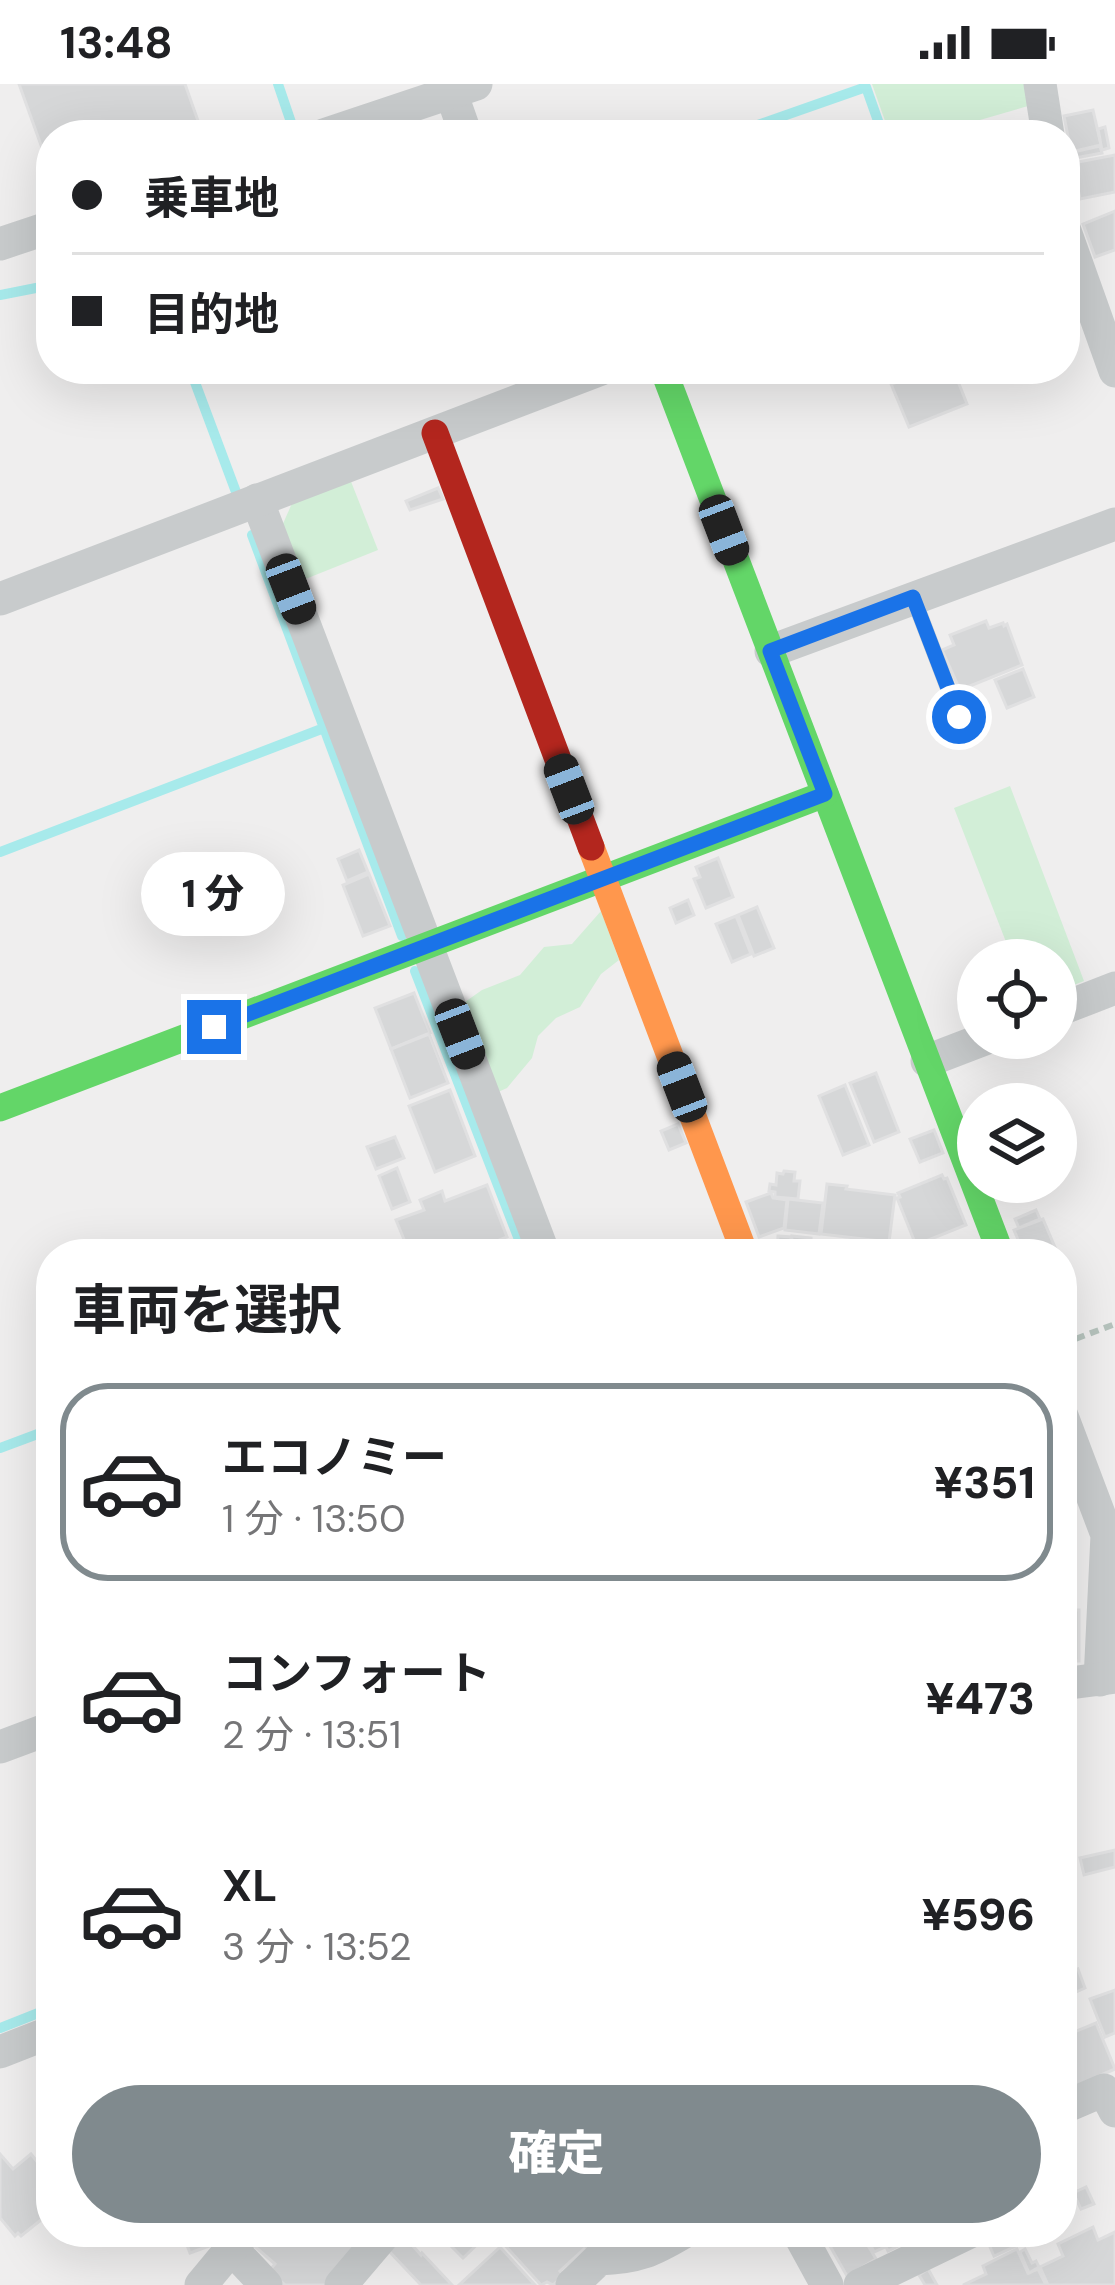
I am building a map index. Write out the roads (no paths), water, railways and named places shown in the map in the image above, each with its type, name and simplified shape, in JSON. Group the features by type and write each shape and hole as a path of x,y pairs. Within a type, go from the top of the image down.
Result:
{"street":[{"path":"1040,84 1046,120"},
{"path":"366,120 458,87 464,120"},
{"path":"0,244 36,232"},
{"path":"1080,273 1115,371"},
{"path":"0,598 435,433 537,384"},
{"path":"669,384 995,1239"},
{"path":"435,433 739,1239"},
{"path":"257,500 538,1239"},
{"path":"770,651 1115,524"},
{"path":"0,1108 825,794"},
{"path":"1077,1003 1115,988"},
{"path":"927,1061 957,1050"},
{"path":"1077,1456 1107,1535 1108,1678 1077,1682"},
{"path":"0,1747 36,1734"},
{"path":"0,2052 36,2038"},
{"path":"1077,2102 1104,2090 1115,2111"},
{"path":"201,2285 234,2247"},
{"path":"243,2247 266,2285"},
{"path":"341,2285 373,2247"},
{"path":"572,2285 599,2259 629,2258 660,2247"},
{"path":"806,2247 827,2285"},
{"path":"860,2285 939,2247"}],"lane":[{"path":"913,597 959,717"}],"waterway":[{"path":"278,84 290,120"},
{"path":"772,120 866,87 878,120"},
{"path":"0,295 36,288"},
{"path":"196,384 236,492"},
{"path":"0,852 324,728 252,535"},
{"path":"324,728 402,936"},
{"path":"415,971 519,1239"},
{"path":"0,1448 36,1435"},
{"path":"0,2028 36,2014"}]}
